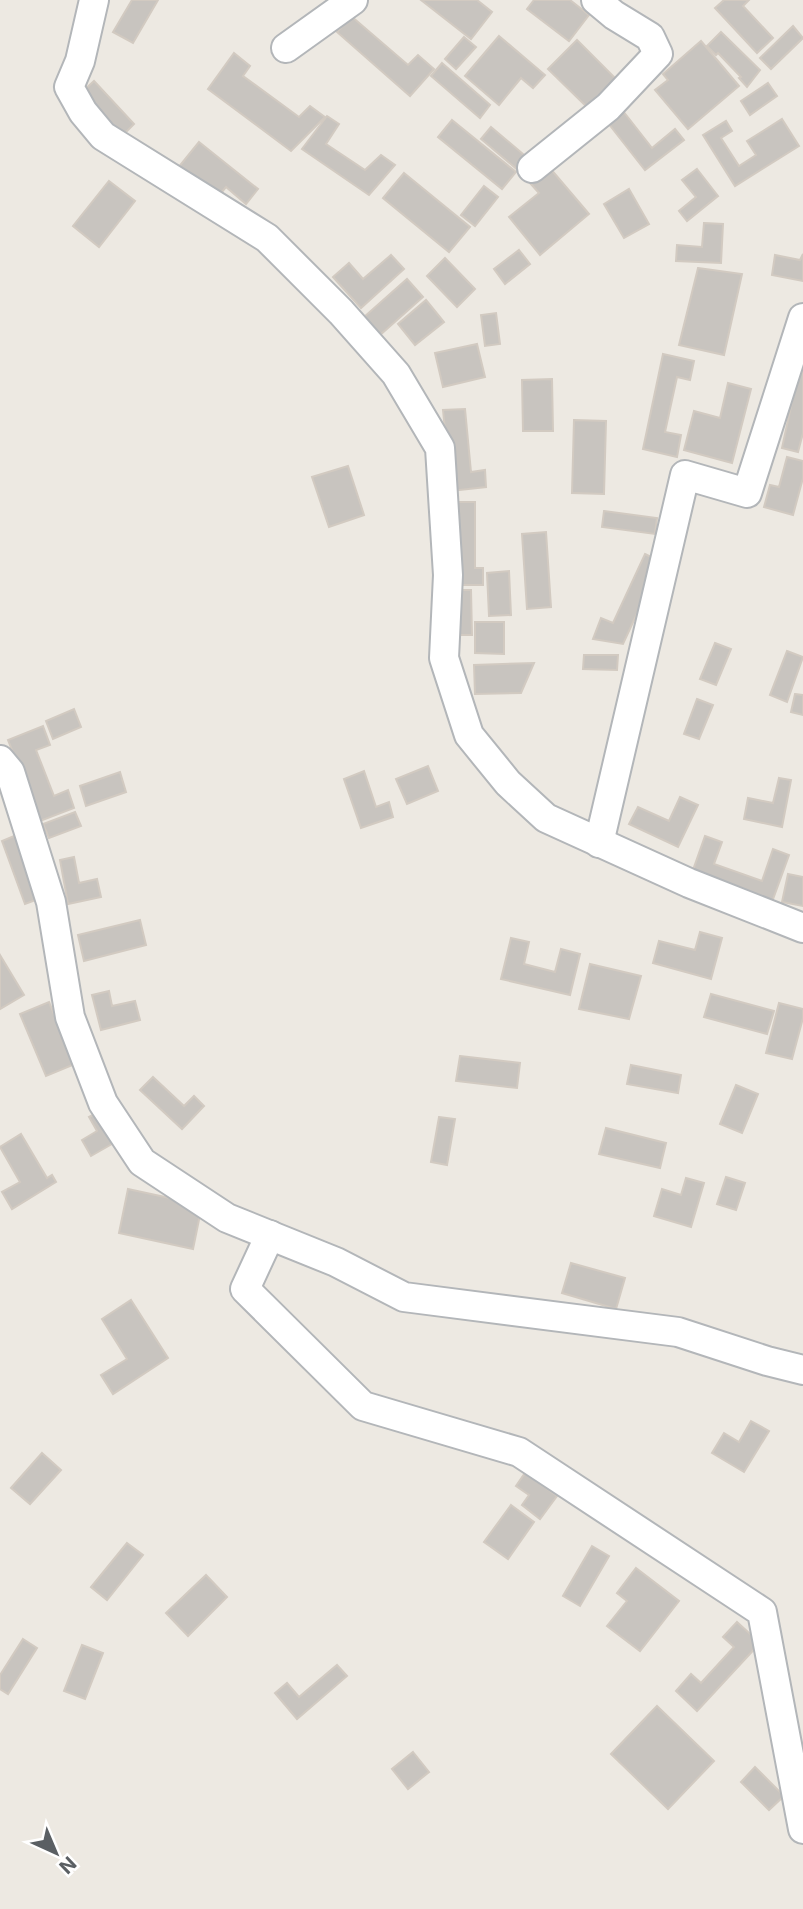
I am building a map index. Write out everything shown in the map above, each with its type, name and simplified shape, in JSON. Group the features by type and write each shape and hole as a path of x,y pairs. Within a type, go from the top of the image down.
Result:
{"street":[{"path":"94,0 80,61 69,86 83,112 103,136 267,238 341,312 396,374 440,447 448,575 444,658 469,735 508,783 546,818 689,884 803,928"},
{"path":"286,48 353,0"},
{"path":"532,168 608,107 658,54 650,37 614,15 596,0"},
{"path":"599,842 685,475 747,493 803,318"},
{"path":"0,760 10,772 51,902 70,1017 103,1103 142,1162 228,1218 336,1262 404,1297 678,1332 803,1370"},
{"path":"270,1235 245,1289 363,1406 519,1452 762,1612 803,1829"}],"building":[{"path":"132,0 158,0 133,43 113,32"},
{"path":"421,0 477,0 492,12 471,39"},
{"path":"534,0 570,0 589,15 569,41 527,9"},
{"path":"724,0 749,0 743,6 773,38 757,53 715,8"},
{"path":"351,16 408,65 418,55 434,69 410,96 337,32"},
{"path":"793,26 803,38 771,69 760,58"},
{"path":"721,32 760,70 747,87 718,53 716,55 707,46"},
{"path":"499,36 545,75 533,88 521,78 499,105 465,76"},
{"path":"464,37 476,47 456,69 445,59"},
{"path":"577,40 615,78 587,107 548,69"},
{"path":"701,41 739,86 688,129 655,90 668,80 663,74"},
{"path":"234,53 250,66 243,76 299,117 310,106 325,117 291,151 208,89"},
{"path":"442,63 490,105 480,118 431,76"},
{"path":"94,81 134,124 122,136 81,93"},
{"path":"768,83 777,96 750,115 741,101"},
{"path":"623,111 652,148 675,129 684,140 645,170 608,123"},
{"path":"327,116 339,124 326,144 365,170 381,155 395,165 369,195 302,149"},
{"path":"782,119 799,146 735,186 703,135 726,121 732,131 721,138 739,166 756,155 747,141"},
{"path":"452,120 516,172 502,189 438,137"},
{"path":"491,127 529,159 519,171 481,139"},
{"path":"199,142 258,189 246,204 226,187 216,199 177,169"},
{"path":"549,167 589,214 540,255 509,217 539,193 530,183"},
{"path":"697,169 718,196 687,221 679,211 696,197 682,180"},
{"path":"404,173 470,227 449,252 383,198"},
{"path":"109,181 135,201 99,247 73,226"},
{"path":"484,186 498,197 475,226 461,215"},
{"path":"629,189 649,224 624,238 604,204"},
{"path":"704,223 723,224 721,263 676,261 677,245 702,247"},
{"path":"519,250 530,264 505,284 494,269"},
{"path":"803,254 803,281 772,275 775,255 800,260"},
{"path":"391,255 404,269 361,308 333,277 349,263 363,279"},
{"path":"445,258 475,289 457,307 427,276"},
{"path":"698,268 742,274 724,355 679,345"},
{"path":"407,279 423,297 380,335 364,317"},
{"path":"426,300 444,322 415,345 398,324"},
{"path":"496,313 500,344 485,346 481,315"},
{"path":"477,344 485,377 443,387 435,353"},
{"path":"663,354 694,361 690,380 677,377 665,432 681,435 677,457 643,449"},
{"path":"803,365 803,433 798,452 782,448 796,383"},
{"path":"552,379 553,431 523,431 522,380"},
{"path":"728,383 751,389 732,463 684,450 694,411 720,418"},
{"path":"465,409 471,472 485,470 486,487 451,491 443,410"},
{"path":"574,420 606,421 604,494 572,493"},
{"path":"787,457 803,461 803,478 793,515 764,507 770,485 779,487"},
{"path":"348,466 364,515 329,527 312,477"},
{"path":"454,502 475,502 475,568 483,568 483,585 454,585"},
{"path":"604,511 657,518 655,534 602,527"},
{"path":"546,532 551,607 527,609 522,534"},
{"path":"645,554 661,562 623,644 593,639 601,618 613,623"},
{"path":"509,571 511,615 489,616 487,573"},
{"path":"452,590 471,590 472,635 452,635"},
{"path":"475,622 504,622 504,654 475,653"},
{"path":"715,643 731,649 716,685 700,679"},
{"path":"787,651 803,657 787,702 770,695"},
{"path":"584,655 618,655 617,670 583,669"},
{"path":"534,663 521,693 475,694 474,665"},
{"path":"795,694 803,695 803,715 791,712"},
{"path":"697,699 713,705 699,739 684,734"},
{"path":"74,709 81,727 53,739 46,721"},
{"path":"43,726 50,745 36,750 54,796 68,790 74,808 40,821 8,740"},
{"path":"428,766 438,791 407,804 396,779"},
{"path":"364,771 376,807 389,802 393,817 361,828 344,779"},
{"path":"120,772 126,792 86,806 80,786"},
{"path":"779,778 791,780 782,827 744,819 748,798 773,803"},
{"path":"680,797 698,805 678,847 629,824 638,807 669,821"},
{"path":"75,812 81,826 49,838 43,824"},
{"path":"21,833 44,897 25,904 2,841"},
{"path":"705,836 722,842 714,864 762,881 773,849 789,855 772,902 692,873"},
{"path":"74,857 79,883 97,879 101,897 68,904 60,860"},
{"path":"788,874 803,877 803,906 782,902"},
{"path":"140,920 146,945 84,961 78,935"},
{"path":"700,932 722,938 711,979 653,963 659,941 695,950"},
{"path":"511,938 529,942 524,964 555,972 561,949 580,954 570,995 501,979"},
{"path":"0,955 24,995 0,1009"},
{"path":"590,964 641,976 629,1019 579,1009"},
{"path":"109,991 112,1006 135,1001 140,1020 101,1030 92,995"},
{"path":"711,994 774,1011 767,1034 704,1017"},
{"path":"49,1002 75,1064 46,1076 20,1014"},
{"path":"779,1003 803,1009 792,1059 766,1053"},
{"path":"460,1056 520,1063 517,1088 456,1081"},
{"path":"631,1065 681,1075 678,1093 627,1084"},
{"path":"153,1077 184,1106 194,1096 204,1106 182,1129 140,1090"},
{"path":"736,1085 758,1094 742,1133 720,1124"},
{"path":"102,1110 119,1140 91,1156 82,1140 97,1131 89,1117"},
{"path":"439,1117 455,1119 447,1165 431,1162"},
{"path":"606,1128 666,1143 660,1168 599,1154"},
{"path":"21,1134 47,1178 52,1175 56,1182 12,1209 2,1192 20,1182 0,1147"},
{"path":"726,1177 745,1183 736,1210 717,1204"},
{"path":"686,1178 704,1183 691,1227 654,1216 662,1189 681,1195"},
{"path":"128,1189 202,1205 193,1249 119,1233"},
{"path":"571,1263 625,1278 616,1309 562,1293"},
{"path":"131,1300 168,1358 113,1394 101,1375 127,1359 102,1319"},
{"path":"751,1421 769,1431 744,1472 712,1453 724,1433 739,1442"},
{"path":"42,1453 61,1470 30,1504 11,1488"},
{"path":"525,1473 557,1496 540,1519 522,1505 529,1495 516,1486"},
{"path":"511,1505 534,1522 508,1559 484,1542"},
{"path":"127,1543 143,1555 107,1600 91,1587"},
{"path":"592,1546 609,1556 580,1606 563,1596"},
{"path":"636,1568 679,1601 640,1651 607,1626 627,1601 617,1593"},
{"path":"206,1575 227,1597 188,1636 166,1613"},
{"path":"737,1622 760,1643 697,1711 676,1691 691,1674 701,1683 734,1647 723,1637"},
{"path":"23,1639 37,1648 8,1694 0,1689 0,1675"},
{"path":"82,1645 103,1653 85,1699 64,1691"},
{"path":"337,1665 347,1676 297,1719 275,1693 287,1683 299,1697"},
{"path":"657,1706 714,1761 668,1809 611,1754"},
{"path":"413,1752 429,1772 408,1789 392,1769"},
{"path":"755,1767 784,1796 769,1810 741,1782"}]}
